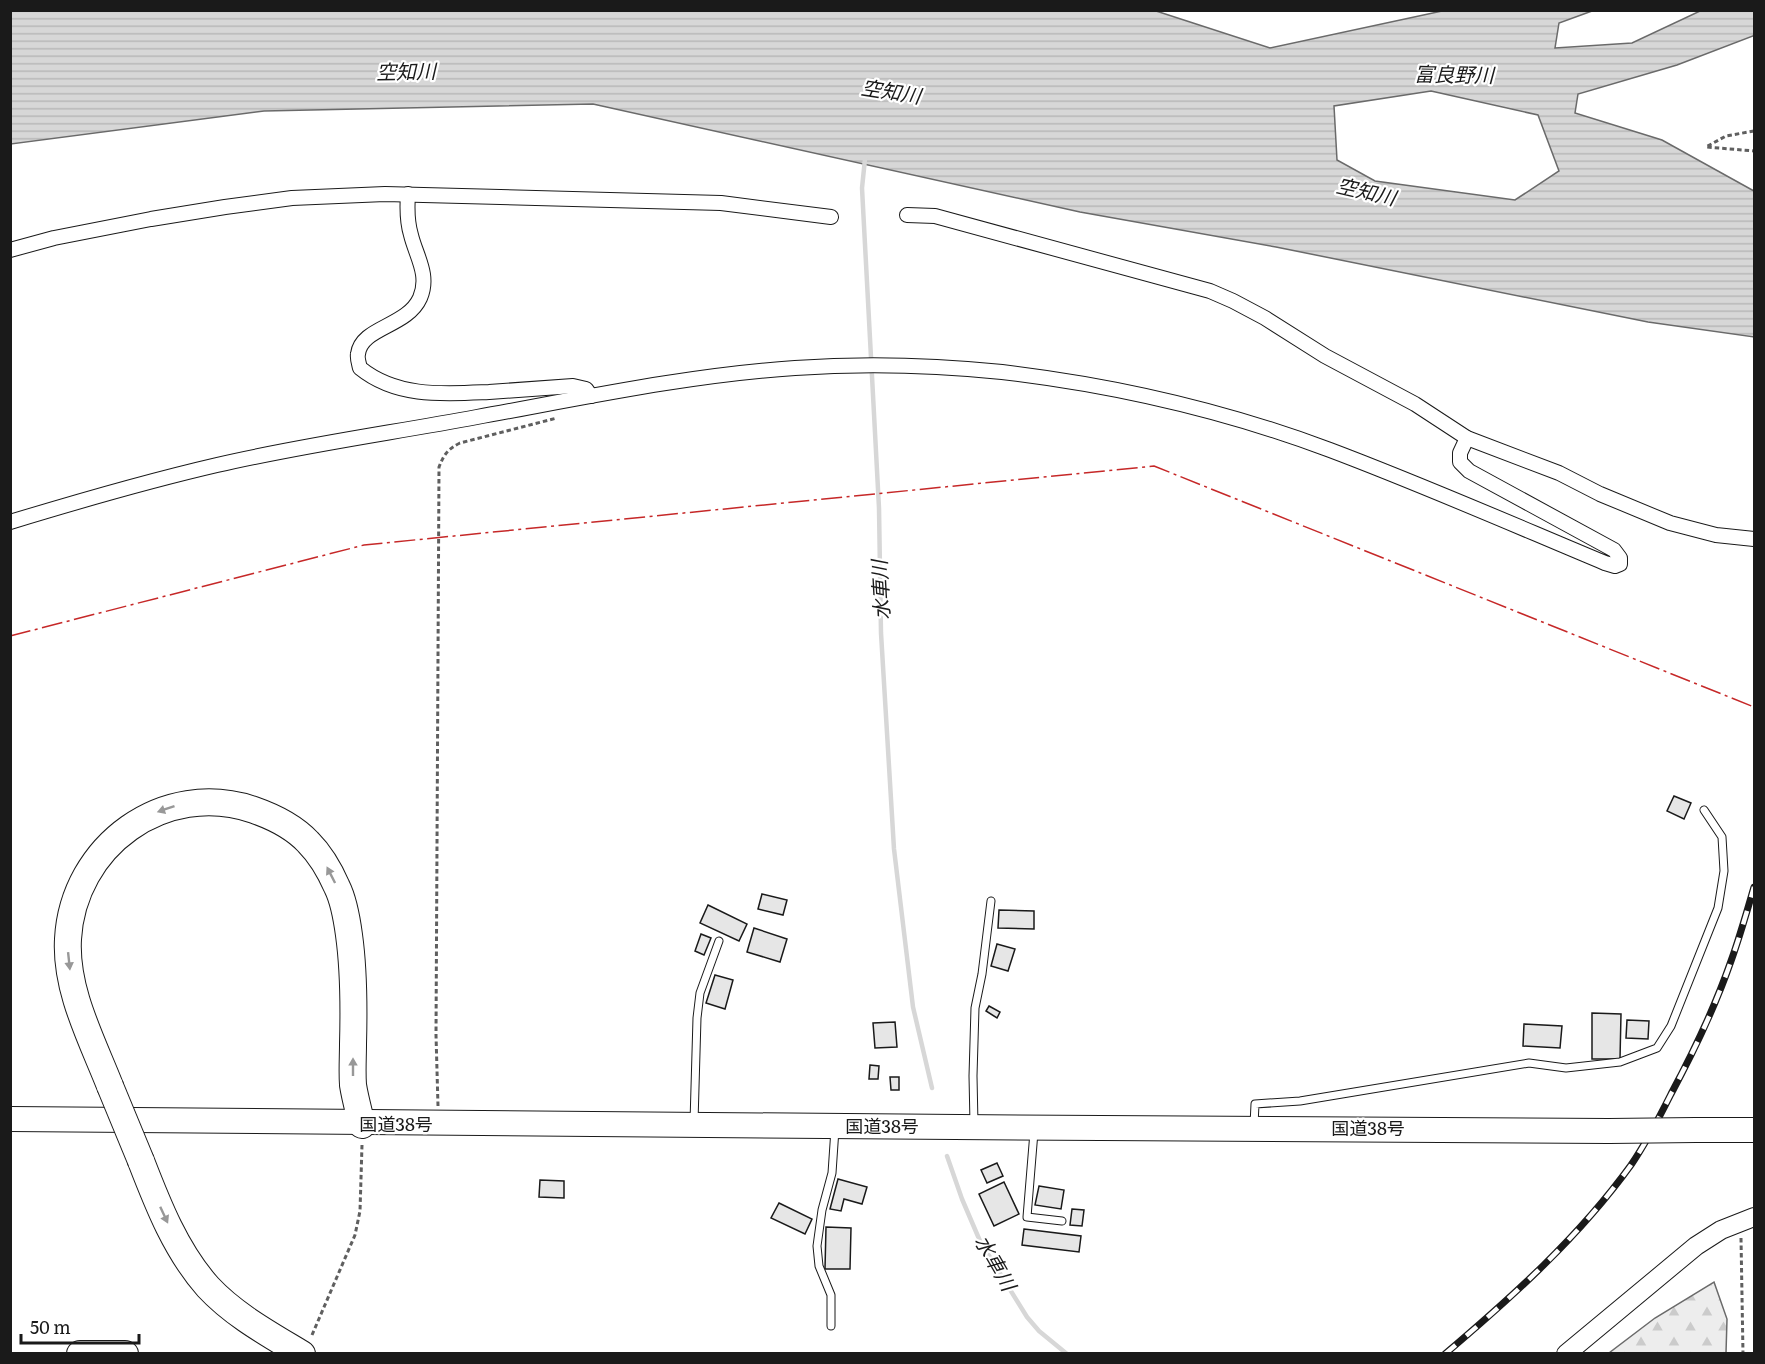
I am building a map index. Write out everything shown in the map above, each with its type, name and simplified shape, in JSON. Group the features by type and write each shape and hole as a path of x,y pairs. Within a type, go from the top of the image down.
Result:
{"highway":[{"path":"307,1344 245,1318 208,1287 177,1243 80,1011 69,963 68,939 71,915 78,892 100,854 135,823 180,805 203,801 225,802 267,815 289,826 308,841 325,863 339,890 352,954 354,1085 362,1125"},
{"name":"国道38号","path":"10,1119 362,1125 1755,1130"},
{"path":"80,1353 125,1353"}],"street":[{"path":"408,194 407,211 411,237 421,260 424,279 421,295 413,310 392,324 372,333 363,341 358,354 360,368 373,379 401,389 436,394 573,386 586,389 591,396"},
{"path":"10,250 54,238 151,219 292,198 408,194 721,203 831,218"},
{"path":"907,215 935,216 1210,291 1265,318 1326,356 1415,404 1467,438 1559,473 1600,494 1670,523 1716,536 1755,539"},
{"path":"10,522 141,484 219,465 591,396 745,373 849,366 1003,372 1069,382 1180,404 1307,442 1605,563 1615,566 1620,564 1620,558 1614,550 1469,471 1460,462 1460,453 1467,438"},
{"path":"1566,1353 1696,1246 1721,1230 1748,1219"}],"lane":[{"path":"1254,1128 1255,1104 1300,1101 1529,1063 1566,1068 1620,1062 1658,1048 1671,1026 1718,908 1724,871 1722,837 1704,810"},
{"path":"974,1126 975,1008 982,974 991,901"},
{"path":"694,1125 697,1018 700,993 719,941"},
{"path":"1034,1126 1027,1216 1062,1221"},
{"path":"831,1326 831,1295 819,1266 817,1246 822,1210 832,1173 835,1127"}],"path":[{"path":"1755,131 1726,136 1706,147 1755,151"},
{"path":"438,1125 436,1035 439,467 449,449 460,443 557,418"},
{"path":"307,1344 355,1235 360,1211 362,1125"},
{"path":"1743,1353 1748,1219"}],"green space":[{"path":"1714,1282 1727,1319 1726,1353 1609,1353 1655,1318"}],"water":[{"path":"1153,10 1270,48 1442,11 1592,11 1559,23 1555,48 1632,43 1700,11 1754,11 1753,36 1677,65 1578,94 1575,113 1662,140 1754,191 1754,337 1648,322 1276,247 1080,212 593,104 264,111 11,144 11,11","holes":["1431,91 1538,115 1559,171 1515,200 1375,181 1337,160 1334,106"]}],"building":[{"path":"1674,796 1691,803 1684,819 1667,811"},
{"path":"762,894 787,900 783,915 758,909"},
{"path":"708,905 747,924 739,941 700,923"},
{"path":"999,910 1034,911 1034,929 998,928"},
{"path":"754,928 787,939 780,962 747,952"},
{"path":"701,934 711,938 704,955 695,951"},
{"path":"997,944 1015,949 1008,971 991,966"},
{"path":"715,975 733,980 725,1009 706,1003"},
{"path":"989,1006 1000,1012 997,1018 986,1011"},
{"path":"1592,1013 1621,1014 1620,1059 1592,1059"},
{"path":"1627,1020 1649,1021 1648,1039 1626,1038"},
{"path":"895,1022 897,1047 875,1048 873,1023"},
{"path":"1524,1024 1562,1026 1560,1048 1523,1046"},
{"path":"870,1065 879,1066 878,1079 869,1079"},
{"path":"890,1077 899,1077 899,1090 891,1090"},
{"path":"997,1163 1003,1176 987,1183 981,1170"},
{"path":"838,1179 867,1187 862,1204 844,1199 841,1211 830,1209"},
{"path":"540,1180 564,1181 564,1198 539,1197"},
{"path":"1004,1182 1019,1214 994,1226 979,1194"},
{"path":"1039,1186 1064,1190 1061,1209 1035,1205"},
{"path":"779,1203 812,1219 805,1234 771,1218"},
{"path":"1072,1209 1084,1210 1082,1226 1070,1225"},
{"path":"826,1227 851,1228 850,1269 825,1269"},
{"path":"1024,1229 1081,1236 1079,1252 1022,1245"}],"waterway":[{"name":"水車川","path":"865,159 862,188 879,508 881,633 894,849 913,1007 932,1088"},
{"name":"水車川","path":"947,1156 980,1241 1027,1317 1039,1331 1067,1354"}],"railway":[{"path":"1445,1354 1544,1265 1589,1217 1631,1165 1662,1112 1711,1012 1734,952 1754,887"}],"power":[{"path":"10,636 364,545 1154,466 1754,707"}],"water label":[{"name":"空知川","path":"406,72"},
{"name":"富良野川","path":"1454,75"},
{"name":"空知川","path":"891,92"},
{"name":"空知川","path":"1366,192"}]}
